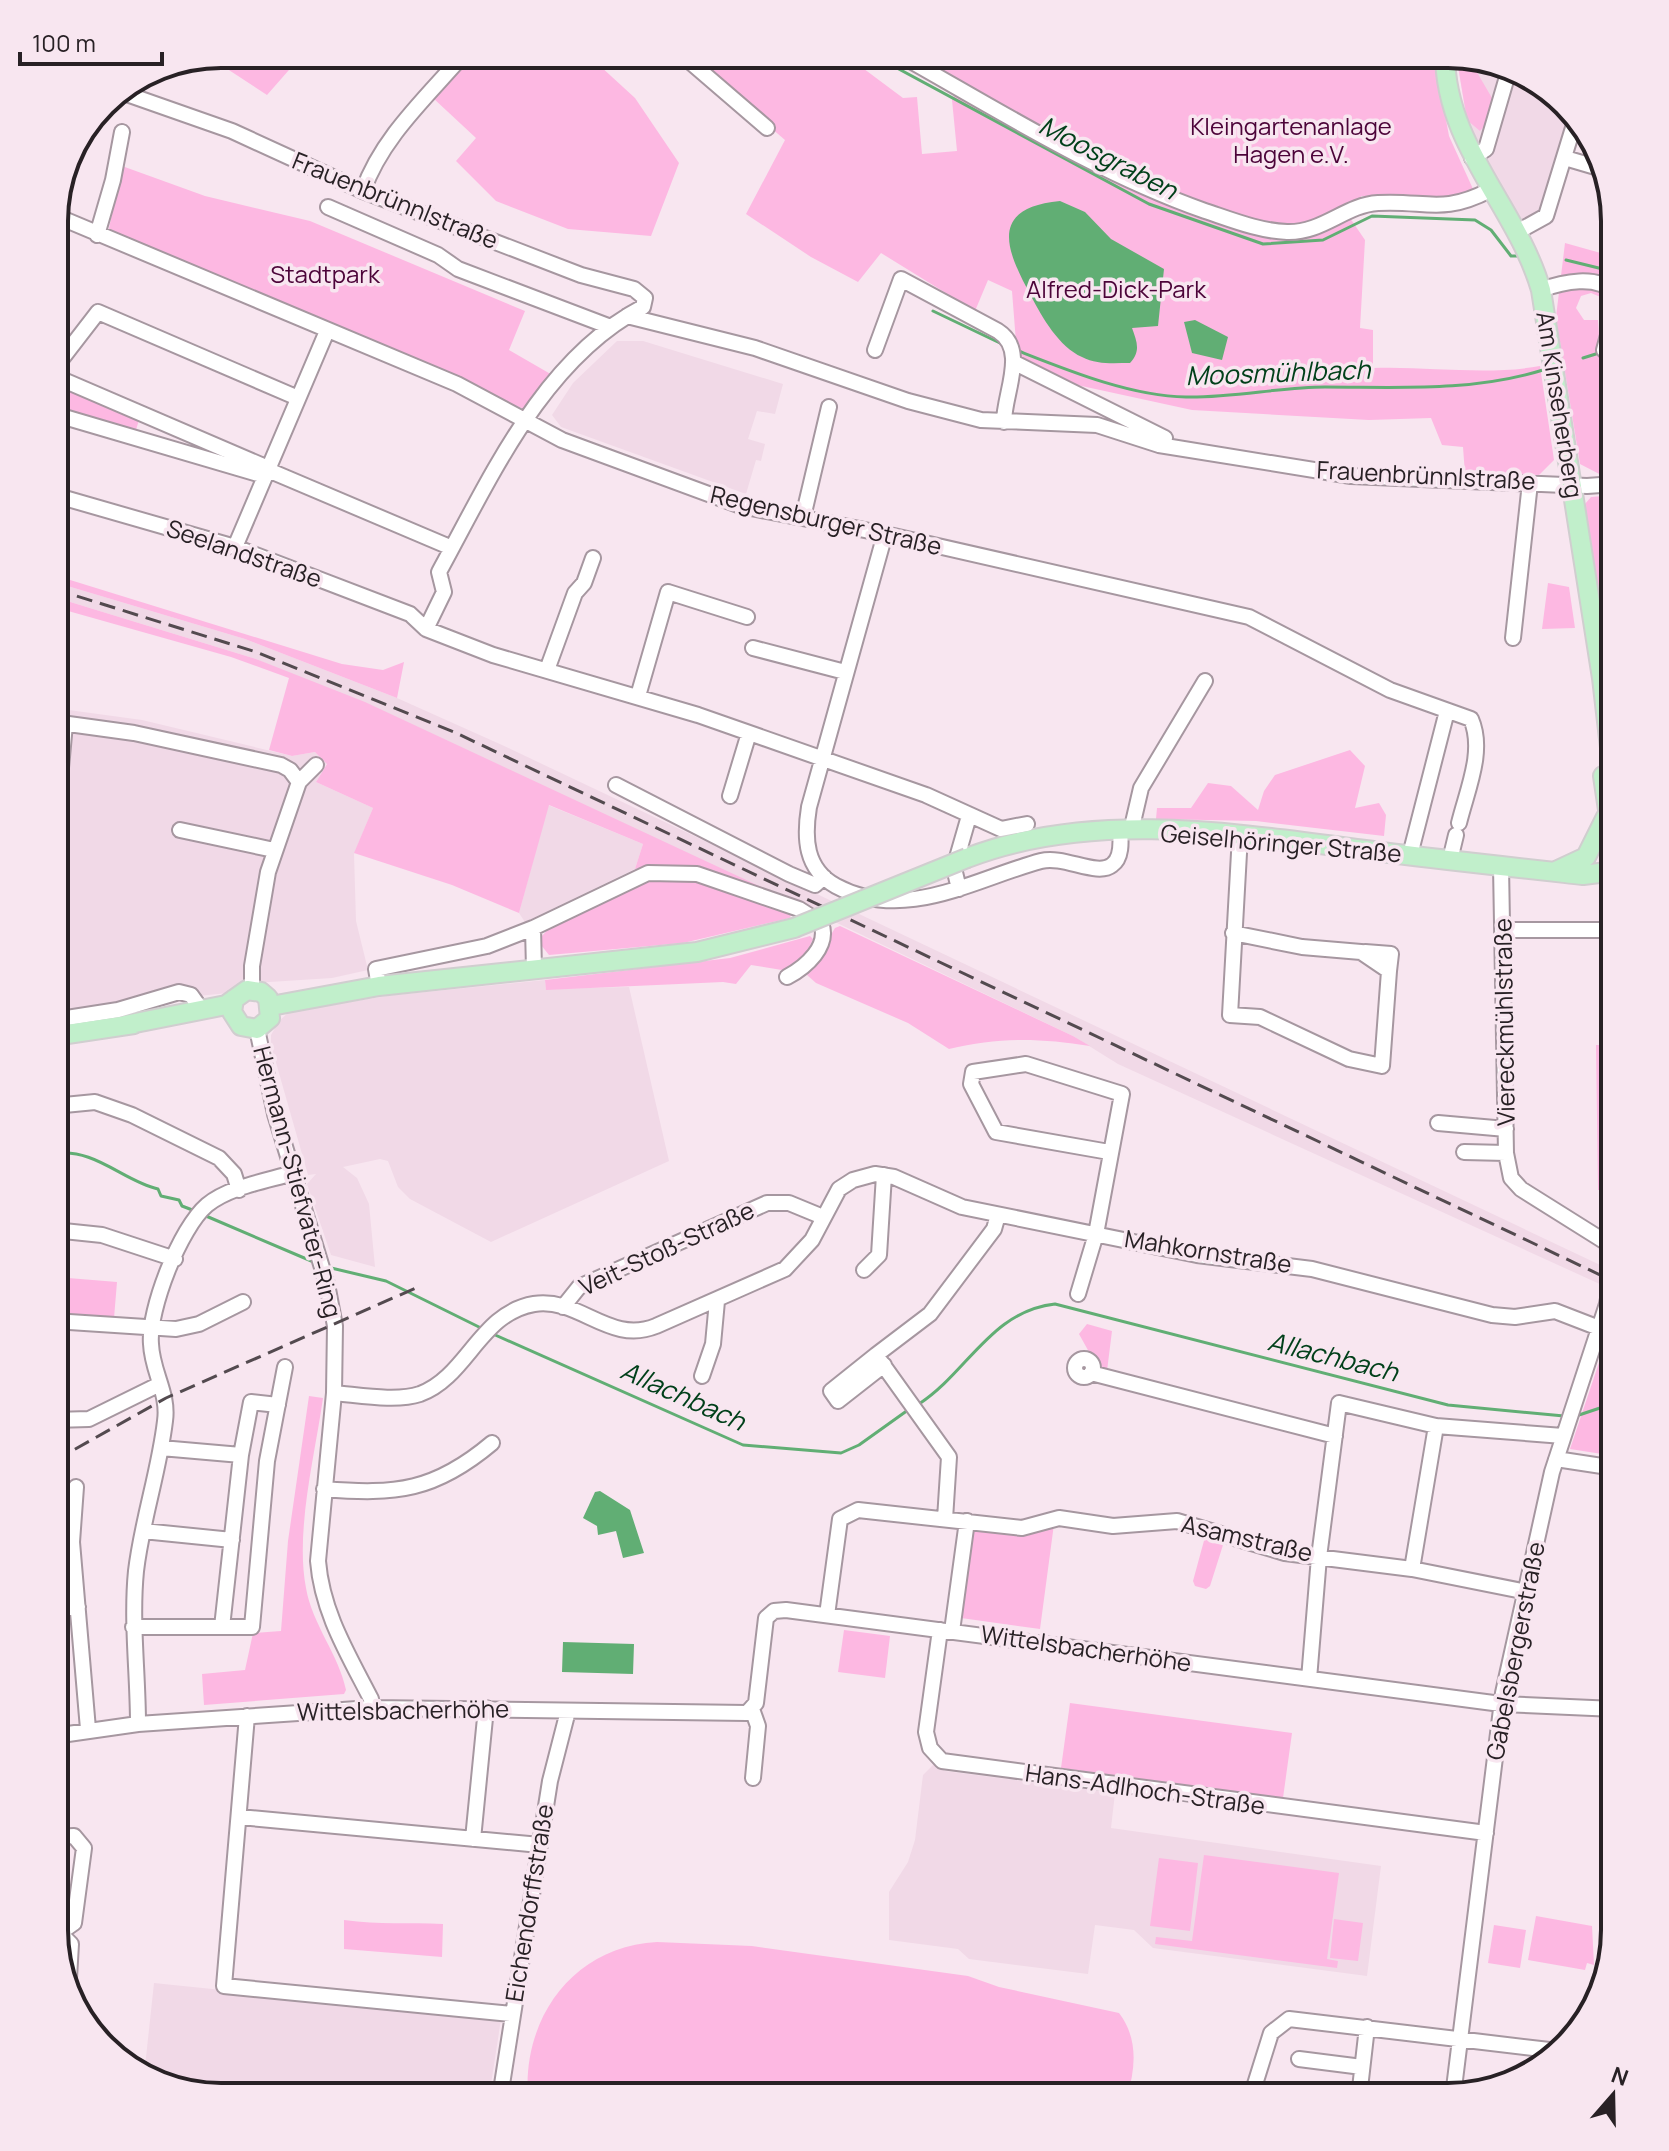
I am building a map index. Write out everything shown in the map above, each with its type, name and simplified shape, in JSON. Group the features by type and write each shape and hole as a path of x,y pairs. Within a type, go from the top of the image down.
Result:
{"main road":[{"name":"Am Kinseherberg","path":"1447,68 1454,110 1472,158 1517,232 1541,290 1601,668"},
{"name":"Geiselhöringer Straße","path":"271,1006 379,986 697,952 794,928 967,858 1036,838 1126,831 1240,835 1553,872 1583,875 1601,873"},
{"path":"1553,872 1586,857 1601,831"},
{"path":"68,1034 234,1009 252,989 265,994 271,1006 270,1018 257,1029 246,1029 234,1009 226,1005 125,1025"}],"street":[{"path":"363,191 371,170 390,139 452,68"},
{"path":"697,68 767,128"},
{"path":"923,68 1088,159 1177,201 1252,226 1305,231 1370,204 1447,207 1490,190"},
{"path":"1472,158 1486,149 1506,80"},
{"name":"Frauenbrünnlstraße","path":"133,96 232,131 363,191 581,275 634,289 645,298 646,303 627,316"},
{"path":"97,235 113,180 122,132"},
{"path":"1517,232 1546,216 1572,132"},
{"path":"1565,158 1590,165"},
{"name":"Frauenbrünnlstraße","path":"328,207 438,255 458,269 608,326"},
{"name":"Regensburger Straße","path":"68,222 457,384 524,423 598,454 741,506 885,534 1249,617 1390,690 1447,711 1464,713 1474,724 1477,745 1450,860"},
{"name":"Frauenbrünnlstraße","path":"875,350 901,279 998,331 1012,352 1186,449"},
{"path":"1541,290 1564,281 1601,285"},
{"path":"68,351 98,312 298,398"},
{"path":"426,629 444,592 439,572 524,423 608,326 627,316"},
{"name":"Frauenbrünnlstraße","path":"627,316 755,348 908,401 981,420 1097,425 1159,445 1351,476 1601,484"},
{"path":"235,547 327,331"},
{"path":"1004,422 1012,352"},
{"path":"68,382 267,471 452,548"},
{"path":"803,517 829,407"},
{"path":"68,418 267,471"},
{"path":"1513,638 1530,483"},
{"name":"Seelandstraße","path":"68,499 235,547 410,614 426,629 493,655 638,696 749,733 926,795 1001,829 1027,824"},
{"path":"885,534 845,672 805,834 811,860 824,877 846,891 888,901 959,889 1055,858 1103,869 1111,866 1119,854 1137,796 1205,681"},
{"path":"547,670 575,593 584,583 593,558"},
{"path":"638,696 668,592 747,617"},
{"path":"753,648 845,672"},
{"path":"1410,855 1439,737 1446,725 1447,711"},
{"path":"68,724 134,733 281,765 290,770 299,782"},
{"path":"730,796 749,733"},
{"path":"252,989 252,966 274,850 299,782 316,765"},
{"path":"616,785 789,874 815,885 824,877"},
{"path":"959,889 954,868 969,816"},
{"path":"180,830 274,850"},
{"path":"1233,933 1302,947 1361,952 1389,971 1382,1066 1358,1062 1296,1037 1260,1017 1230,1015 1233,933 1240,835"},
{"name":"Viereckmühlstraße","path":"1501,866 1506,1153 1511,1178 1521,1189 1601,1239"},
{"path":"379,986 376,969 487,946 533,928 634,877 665,871 697,874 799,909 821,923 824,937 819,947 800,971 787,977"},
{"path":"533,928 534,969"},
{"path":"1504,930 1601,930"},
{"path":"68,1018 118,1010 179,992 191,995 201,1009"},
{"name":"Hermann-Stiefvater-Ring","path":"257,1029 275,1114 327,1284 336,1336 334,1393 318,1561 320,1586 328,1613 371,1699 372,1708"},
{"path":"1078,1294 1096,1234 1122,1094 1026,1064 978,1069 971,1077 971,1084 996,1132 1109,1152"},
{"path":"68,1105 95,1102 132,1115 219,1158 234,1174 239,1190"},
{"path":"1438,1123 1506,1129"},
{"path":"1464,1152 1506,1153"},
{"path":"138,1724 133,1627 143,1531 161,1448 166,1398 152,1358 151,1329 158,1297 175,1259 207,1206 239,1190 293,1173"},
{"path":"334,1393 420,1394 447,1375 492,1325 520,1307 543,1303 563,1307 633,1333 717,1301 795,1262 812,1240 833,1196 846,1184 865,1175 884,1175 879,1255 864,1270"},
{"name":"Mahkornstraße","path":"884,1175 962,1207 998,1215 1197,1255 1312,1269 1492,1315 1515,1317 1555,1311 1599,1328"},
{"name":"Veit-Stoß-Straße","path":"563,1307 579,1287 767,1203 789,1203 823,1217"},
{"path":"853,1381 939,1304 994,1229 998,1215"},
{"path":"68,1231 102,1235 175,1259"},
{"path":"702,1376 713,1344 717,1301"},
{"path":"68,1322 151,1329 189,1327 243,1302"},
{"name":"Gabelsbergerstraße","path":"1454,2083 1501,1704 1556,1459 1601,1320"},
{"path":"880,1360 949,1457 945,1519"},
{"path":"133,1627 252,1627 267,1461 285,1367"},
{"path":"1091,1373 1335,1436"},
{"path":"68,1421 101,1415 160,1384"},
{"path":"222,1627 241,1455 251,1402 278,1405"},
{"path":"1309,1679 1319,1557 1339,1403 1436,1426 1564,1434"},
{"path":"1412,1569 1436,1426"},
{"path":"324,1489 377,1493 421,1486 458,1469 492,1443"},
{"path":"161,1448 241,1455"},
{"path":"1556,1459 1601,1466"},
{"path":"76,1487 71,1520 88,1729"},
{"name":"Asamstraße","path":"827,1615 838,1526 843,1515 858,1510 1022,1528 1059,1518 1113,1526 1177,1521 1249,1545 1412,1569 1527,1592"},
{"path":"946,1630 967,1521"},
{"path":"143,1531 232,1540"},
{"path":"68,1608 78,1607"},
{"name":"Wittelsbacherhöhe","path":"753,1778 758,1726 752,1709 766,1618 774,1611 786,1610 1501,1704 1601,1708"},
{"name":"Hans-Adlhoch-Straße","path":"946,1630 926,1732 930,1748 942,1761 1486,1833"},
{"name":"Wittelsbacherhöhe","path":"68,1733 138,1724 372,1708 736,1715 752,1709"},
{"path":"473,1839 486,1708"},
{"name":"Eichendorffstraße","path":"502,2083 550,1781 568,1711"},
{"path":"247,1716 224,1986 511,2014"},
{"path":"239,1817 540,1845"},
{"path":"68,1836 74,1836 84,1848 74,1923 68,1927"},
{"path":"1255,2083 1271,2033 1289,2019 1543,2049"},
{"path":"1360,2083 1367,2027"},
{"path":"1299,2059 1362,2067"}],"shaded area":[{"path":"1458,68 1487,73 1524,89 1541,100 1567,126 1541,211 1533,217 1520,221 1467,120"},
{"path":"1060,201 1085,212 1111,239 1164,269 1158,326 1132,328 1137,350 1130,363 1094,361 1066,346 1040,313 1015,263 1009,234 1013,222 1022,212 1037,205"},
{"path":"1195,320 1228,337 1222,360 1192,353 1184,322"},
{"path":"617,341 643,341 783,384 775,414 757,411 748,439 765,444 761,461 756,460 746,494 561,427 552,415 573,383"},
{"path":"68,586 245,639 397,698 502,745 1601,1265 1601,1285 1118,1064 1073,1036 810,910 256,659 68,601"},
{"path":"68,710 142,720 292,756 315,752 327,763 316,782 373,808 354,854 356,921 368,970 332,978 238,984 228,993 168,999 68,1019"},
{"path":"548,805 643,844 635,869 525,922 519,913"},
{"path":"545,980 546,989 629,987 669,1161 491,1242 410,1199 398,1187 388,1161 380,1159 343,1167 357,1178 369,1204 375,1267 331,1255 307,1184 316,1174 308,1175 271,1045 271,1035 279,1021 289,1012 386,996"},
{"path":"600,1491 630,1510 644,1553 623,1558 616,1531 598,1535 597,1526 583,1518 595,1492"},
{"path":"563,1642 634,1644 633,1674 562,1672"},
{"path":"935,1763 945,1771 1115,1793 1111,1828 1381,1866 1367,1976 1153,1948 1134,1930 1095,1925 1088,1974 969,1959 958,1949 889,1940 889,1892 908,1862 915,1840 923,1775"},
{"path":"154,1983 501,2019 491,2083 201,2082 182,2078 145,2062"}],"green space":[{"path":"226,68 291,68 267,95"},
{"path":"458,68 602,68 635,98 679,163 651,236 568,229 496,201 456,161 476,138 433,98"},
{"name":"Alfred-Dick-Park","path":"701,68 863,68 903,98 917,97 922,154 957,151 952,100 955,93 1154,197 1303,235 1324,231 1350,218 1365,240 1360,328 1373,330 1373,368 1478,370 1540,366 1554,460 1539,475 1465,474 1463,447 1442,445 1431,418 1369,420 1192,410 1077,385 1017,355 1012,291 988,280 975,311 881,253 858,282 811,257 746,214 785,140"},
{"name":"Kleingartenanlage Hagen e.V.","path":"932,68 1437,68 1449,136 1473,189 1441,203 1361,196 1361,202 1322,220 1281,226 1210,208 1170,193 1055,138"},
{"path":"1458,68 1476,71 1492,98 1485,125 1480,131 1467,120"},
{"name":"Stadtpark","path":"122,166 205,196 310,221 525,311 509,350 554,376 524,409 108,233"},
{"path":"1565,243 1601,253 1601,297 1591,293 1581,296 1576,308 1584,320 1598,320 1601,475 1580,464 1556,317"},
{"path":"68,389 139,420 135,433 68,412"},
{"path":"1601,496 1601,604 1585,504 1591,497"},
{"path":"68,579 342,664 383,670 404,662 397,698 245,639 68,586"},
{"path":"1548,583 1569,587 1575,628 1542,629"},
{"path":"68,601 256,659 365,702 800,905 698,869 656,866 635,869 643,844 549,805 519,913 452,885 354,853 373,808 316,782 327,764 315,752 292,756 269,750 289,678 231,657 68,611"},
{"path":"1350,750 1365,766 1355,808 1379,803 1386,815 1384,836 1256,821 1156,819 1157,808 1191,808 1208,783 1231,786 1258,810 1264,791 1275,775"},
{"path":"653,879 701,881 792,911 790,918 683,943 549,955 541,945 541,937 552,925"},
{"path":"840,926 1090,1046 1019,1040 949,1049 908,1023 816,983 807,975 835,928"},
{"path":"810,936 813,939 805,956 788,971 751,965 736,984 723,982 546,990 545,980 730,958"},
{"path":"1596,1045 1601,1045 1601,1190 1598,1190"},
{"path":"68,1278 117,1282 114,1318 68,1314"},
{"path":"1087,1324 1112,1331 1107,1371 1099,1370 1079,1334"},
{"path":"1601,1357 1601,1454 1570,1449"},
{"path":"309,1396 323,1398 304,1518 303,1566 309,1601 338,1664 346,1690 344,1694 204,1705 202,1674 245,1670 253,1633 281,1631 288,1541"},
{"path":"1054,1524 1040,1629 961,1618 971,1531 1027,1536"},
{"path":"1205,1537 1223,1545 1210,1586 1206,1589 1195,1586 1193,1581"},
{"path":"844,1630 890,1636 885,1678 838,1672"},
{"path":"1070,1703 1292,1733 1283,1798 1061,1768"},
{"path":"1204,1855 1339,1873 1327,1959 1338,1961 1337,1968 1155,1944 1156,1937 1192,1941"},
{"path":"1159,1858 1198,1863 1190,1931 1150,1926"},
{"path":"1536,1916 1592,1926 1594,1965 1587,1963 1585,1970 1528,1960"},
{"path":"1334,1919 1363,1923 1358,1961 1330,1958"},
{"path":"344,1920 443,1924 442,1957 344,1949"},
{"path":"1494,1925 1526,1930 1520,1968 1488,1963"},
{"path":"657,1942 752,1946 968,1976 999,1987 1119,2013 1130,2032 1134,2053 1130,2083 528,2083 534,2040 544,2014 559,1991 578,1972 601,1957 627,1947"}],"waterway":[{"name":"Moosgraben","path":"897,68 1149,204 1263,244 1323,240 1372,216 1475,220 1491,230 1511,256 1517,256"},
{"name":"Moosgraben","path":"1566,260 1601,269"},
{"name":"Moosmühlbach","path":"933,311 1002,344"},
{"name":"Moosmühlbach","path":"1016,350 1121,387 1186,397 1308,387 1462,385 1543,370"},
{"name":"Moosmühlbach","path":"1583,358 1599,353"},
{"name":"Allachbach","path":"68,1153 95,1160 158,1189 161,1196 179,1200 182,1206 195,1211"},
{"name":"Allachbach","path":"206,1216 316,1263"},
{"name":"Allachbach","path":"327,1267 386,1281 483,1329"},
{"name":"Allachbach","path":"919,1404 997,1330 1033,1309 1055,1304 1448,1405 1564,1416"},
{"name":"Allachbach","path":"493,1334 743,1445 841,1453 859,1445 908,1410"},
{"name":"Allachbach","path":"1576,1416 1601,1408"}],"railway":[{"path":"68,593 256,652 454,732 1601,1275"},
{"path":"68,1453 166,1398 418,1287"}]}
